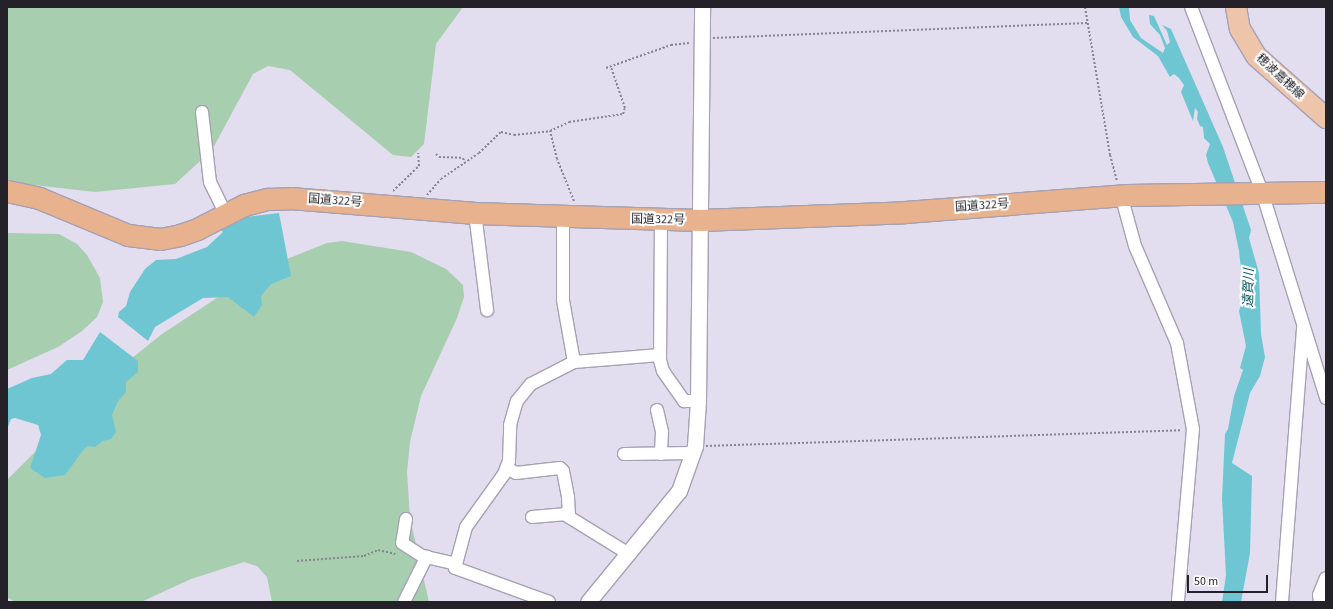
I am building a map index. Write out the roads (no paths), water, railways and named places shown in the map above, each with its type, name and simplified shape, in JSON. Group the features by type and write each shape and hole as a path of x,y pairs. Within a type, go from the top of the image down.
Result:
{"highway":[{"name":"国道322号","path":"7,191 39,198 107,227 143,238 180,235 244,205 267,199 290,198 476,213 661,220 700,220 905,212 1124,195 1326,192"}],"main road":[{"name":"穂波嘉穂線","path":"1236,7 1240,28 1256,56 1326,118"}],"street":[{"path":"588,602 629,554 679,491 694,450 698,401 700,220 697,40 702,7"},
{"path":"1191,7 1260,192 1303,320 1326,398"},
{"path":"202,112 210,182 225,213"},
{"path":"1124,195 1135,246 1177,343 1194,429 1178,602"},
{"path":"476,213 487,310"},
{"path":"571,217 563,300 574,362"},
{"path":"661,220 660,355 663,371 684,401 698,401"},
{"path":"1282,602 1303,320"},
{"path":"549,602 464,573 454,568 466,527 507,468 510,461 510,425 517,401 531,384 574,362 660,355"},
{"path":"657,410 662,432 661,454"},
{"path":"624,454 661,454 694,450"},
{"path":"507,468 516,473 560,468 563,471 568,497 569,516"},
{"path":"532,517 564,514 629,554"},
{"path":"406,519 402,543 413,551 456,564"},
{"path":"404,602 427,556"},
{"path":"1320,602 1319,595 1326,578"}],"water":[{"name":"遠賀川","path":"1119,7 1129,7 1130,20 1141,38 1163,53 1165,48 1160,35 1150,24 1149,15 1154,16 1167,45 1170,42 1167,31 1162,25 1171,29 1223,147 1251,230 1249,238 1259,273 1261,334 1265,357 1260,376 1250,393 1232,463 1252,476 1250,553 1241,602 1222,602 1226,575 1222,499 1225,434 1228,429 1234,396 1243,370 1240,368 1246,346 1239,311 1244,297 1239,251 1233,222 1208,163 1206,155 1210,144 1204,138 1203,127 1200,126 1197,119 1198,112 1195,108 1193,121 1181,92 1184,85 1174,74 1170,77 1158,56 1133,37 1121,17"},
{"path":"279,213 291,276 271,284 261,296 262,305 254,317 228,297 203,298 155,327 148,341 118,317 119,312 126,306 130,292 145,269 156,260 176,259 207,247 223,232 220,229 245,217"},
{"path":"100,332 138,361 138,372 126,382 126,392 118,401 112,415 116,432 111,439 103,441 95,447 88,446 84,449 65,475 45,478 30,468 41,435 38,425 15,418 11,419 7,429 7,389 32,378 51,374 67,360 83,360"}]}
